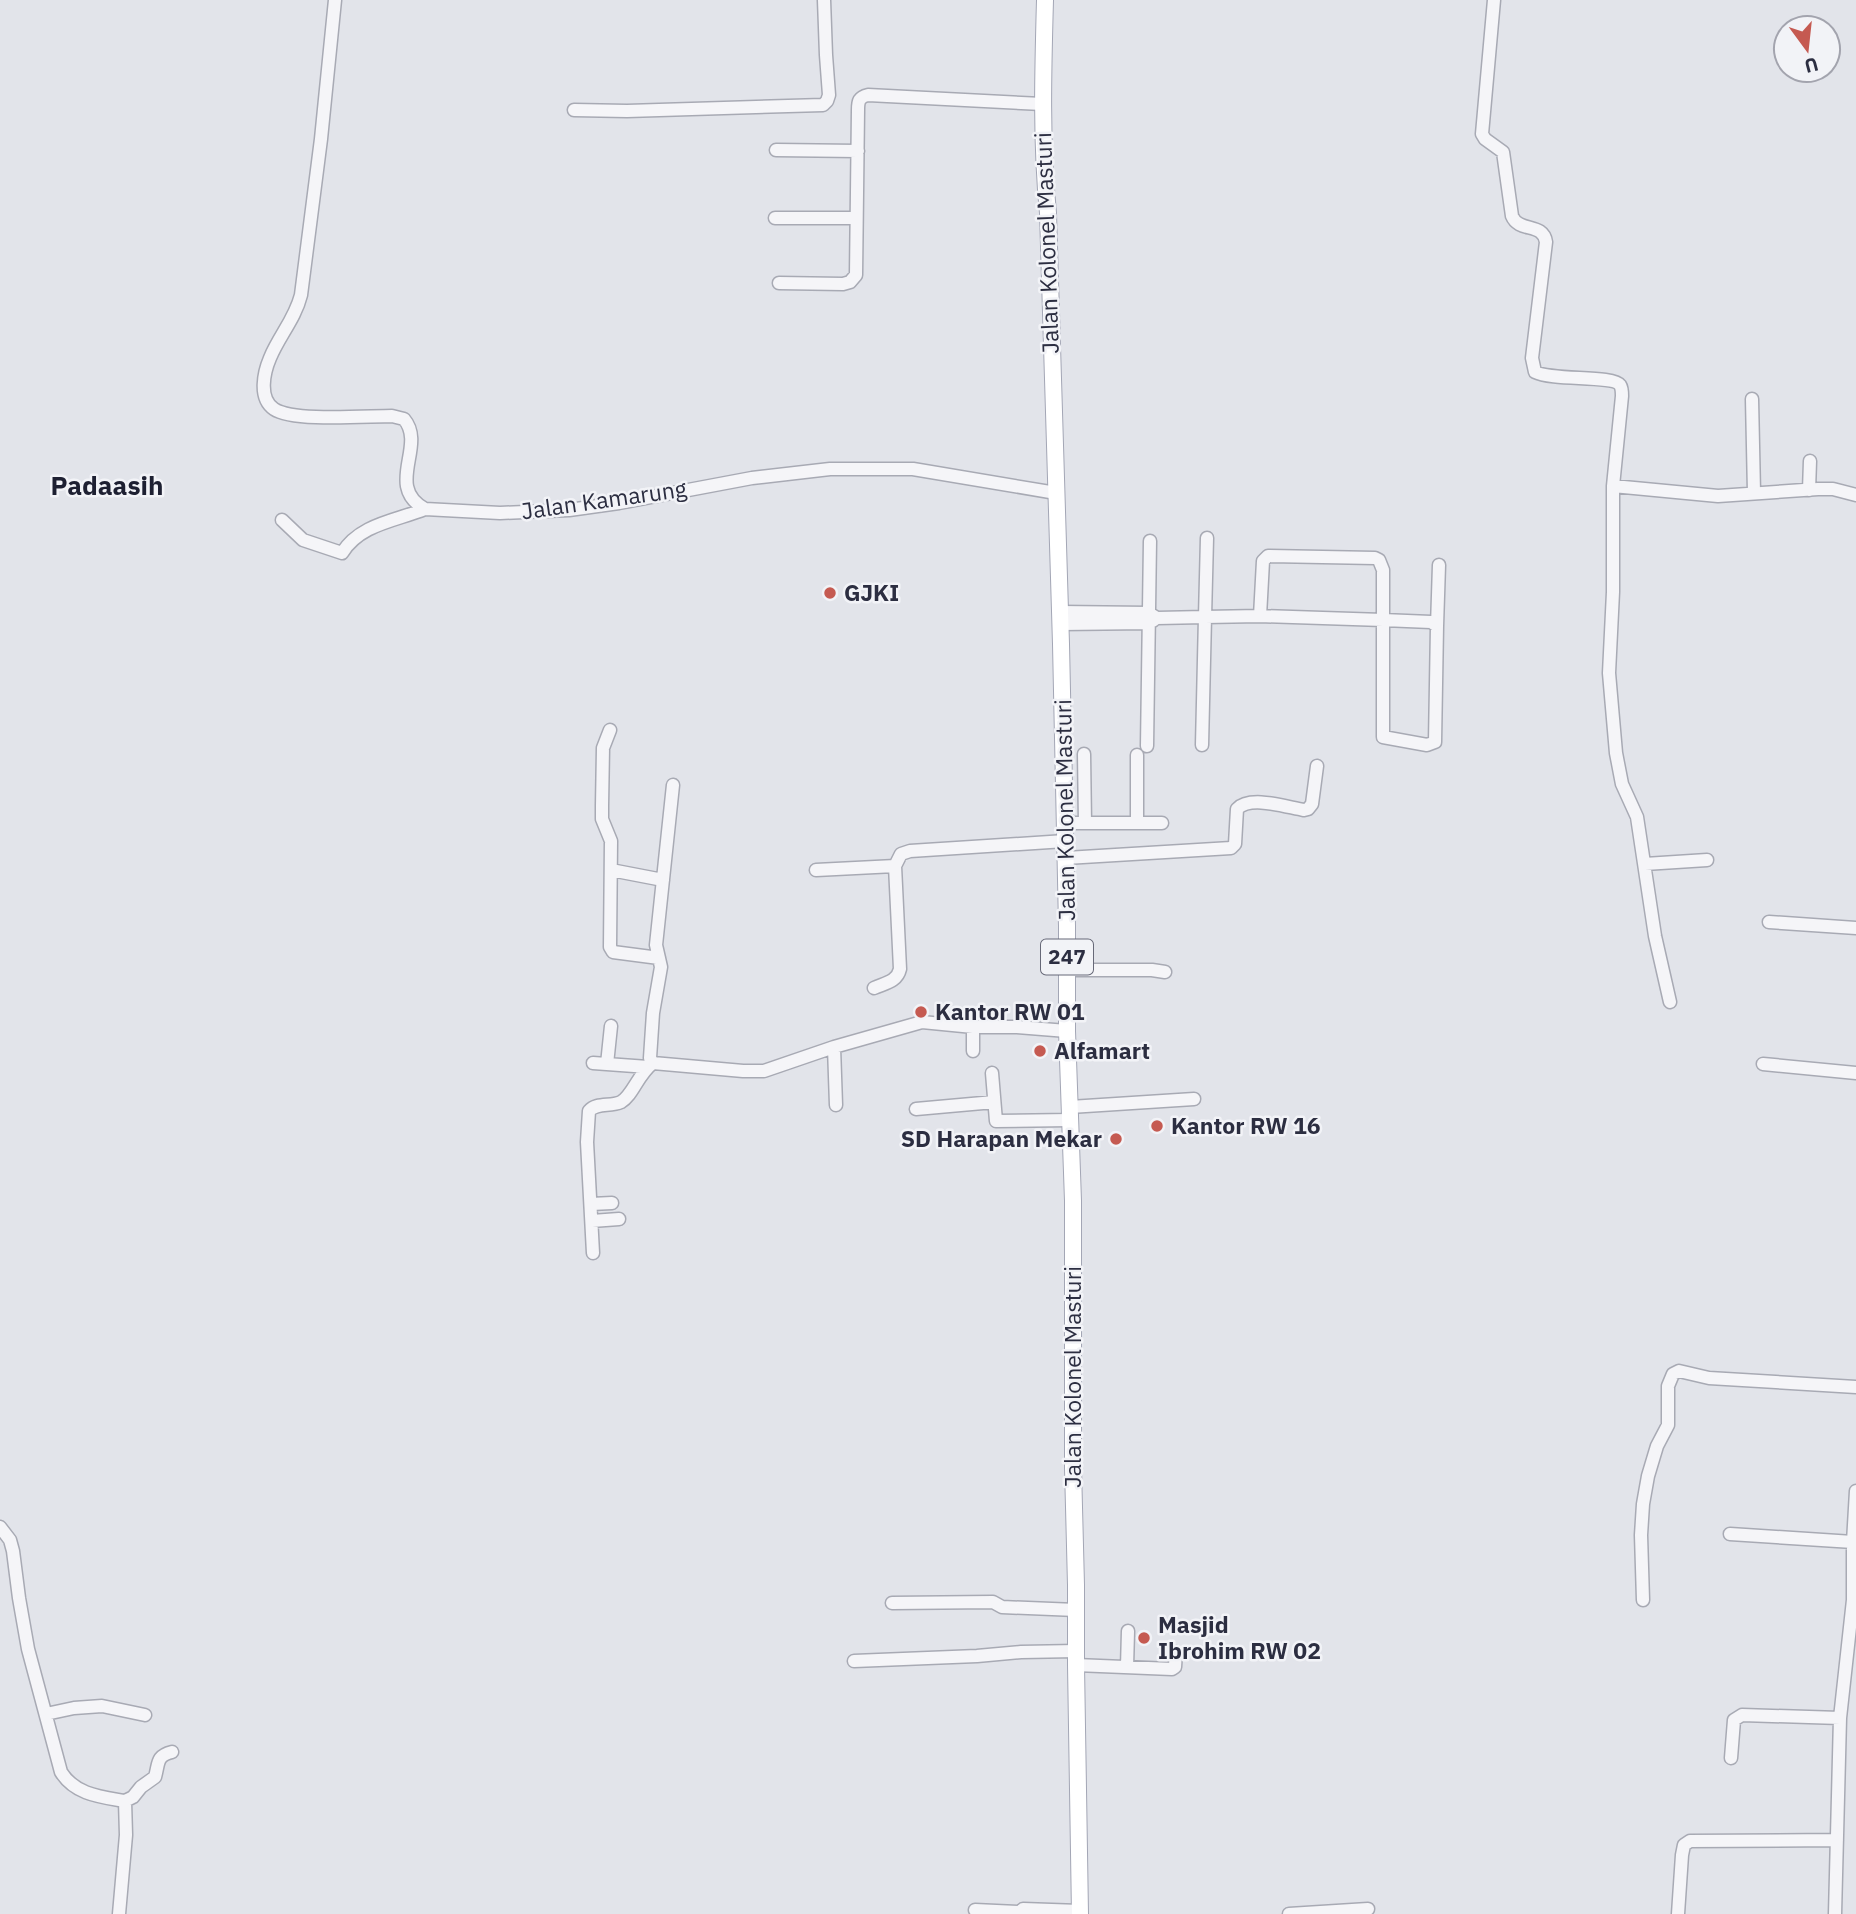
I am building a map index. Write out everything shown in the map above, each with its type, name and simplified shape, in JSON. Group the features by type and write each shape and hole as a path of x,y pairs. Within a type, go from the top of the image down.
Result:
{"main road":[{"name":"Jalan Kolonel Masturi","path":"1045,0 1043,161 1048,213 1060,618 1067,1031 1073,1201 1073,1454 1080,1913"}],"street":[{"path":"335,0 301,295 293,319 271,357 263,385 269,405 283,413 304,416 392,416 404,419 411,440 406,469 407,489 414,503 425,509"},
{"path":"574,110 824,105 829,95 824,0"},
{"path":"1494,0 1482,134 1503,152 1515,222 1538,229 1543,233 1546,242 1532,366 1535,372 1541,375 1618,382 1622,396 1613,486 1613,592 1609,673 1618,767 1622,784 1637,817 1656,936 1671,1002"},
{"path":"779,283 843,284 854,279 856,275 860,98 868,94 1042,104"},
{"path":"776,150 858,152"},
{"path":"775,218 856,218"},
{"path":"1752,399 1754,493"},
{"path":"1809,490 1811,461"},
{"name":"Jalan Kamarung","path":"425,509 500,513 569,510 752,478 830,468 913,469 1056,493"},
{"path":"1613,486 1703,496 1833,489 1856,495"},
{"path":"282,520 303,540 342,554 354,538 364,531 425,509"},
{"path":"1202,745 1206,538"},
{"path":"1137,823 1151,618 1150,541"},
{"path":"1260,616 1265,558 1375,558 1382,564 1383,570 1382,735 1388,740 1433,744 1436,739 1439,565"},
{"path":"1060,618 1260,616 1431,622 1437,626"},
{"path":"610,730 603,748 602,806 602,818 611,841 610,950 659,958"},
{"path":"1084,754 1085,818"},
{"path":"1066,858 1231,848 1235,844 1237,809 1243,803 1308,809 1312,804 1317,766"},
{"path":"593,1253 587,1142 589,1111 595,1106 624,1100 650,1065 653,1013 661,967 656,945 673,785"},
{"path":"1065,818 1162,823"},
{"path":"874,988 893,981 898,977 900,969 895,866 901,854 910,851 1065,841"},
{"path":"1644,864 1707,860"},
{"path":"816,870 895,866"},
{"path":"611,870 663,880"},
{"path":"1769,922 1856,928"},
{"path":"1067,970 1165,972"},
{"path":"593,1063 743,1072 764,1070 916,1023 1067,1031"},
{"path":"607,1064 611,1026"},
{"path":"973,1051 974,1027"},
{"path":"834,1047 836,1105"},
{"path":"1763,1064 1856,1073"},
{"path":"992,1073 996,1121 1194,1099"},
{"path":"916,1109 994,1102"},
{"path":"591,1203 612,1203"},
{"path":"592,1221 619,1219"},
{"path":"1643,1600 1643,1504 1657,1447 1668,1425 1668,1385 1673,1374 1679,1371 1709,1378 1856,1387"},
{"path":"1835,1914 1840,1718 1853,1600 1856,1490"},
{"path":"0,1527 10,1540 13,1551 28,1650 61,1772 79,1790 125,1801 155,1777 160,1757 172,1752"},
{"path":"1730,1534 1853,1542"},
{"path":"892,1603 993,1602 1002,1607 1076,1610"},
{"path":"1127,1667 1128,1631"},
{"path":"854,1661 1021,1652 1127,1667 1172,1669 1175,1667 1176,1652"},
{"path":"46,1714 102,1706 145,1715"},
{"path":"1731,1758 1734,1720 1742,1715 1840,1718"},
{"path":"119,1914 126,1835 125,1801"},
{"path":"1678,1914 1682,1855 1684,1845 1690,1841 1837,1840"},
{"path":"975,1910 1019,1913 1023,1909 1080,1913"},
{"path":"1281,1914 1368,1909"}],"place":[{"name":"GJKI","path":"830,593"},
{"name":"Kantor RW 01","path":"921,1012"},
{"name":"Alfamart","path":"1040,1051"},
{"name":"Kantor RW 16","path":"1157,1126"},
{"name":"SD Harapan Mekar","path":"1116,1139"},
{"name":"Masjid Ibrohim RW 02","path":"1144,1638"}],"district":[{"name":"Padaasih","path":"107,486"}]}
